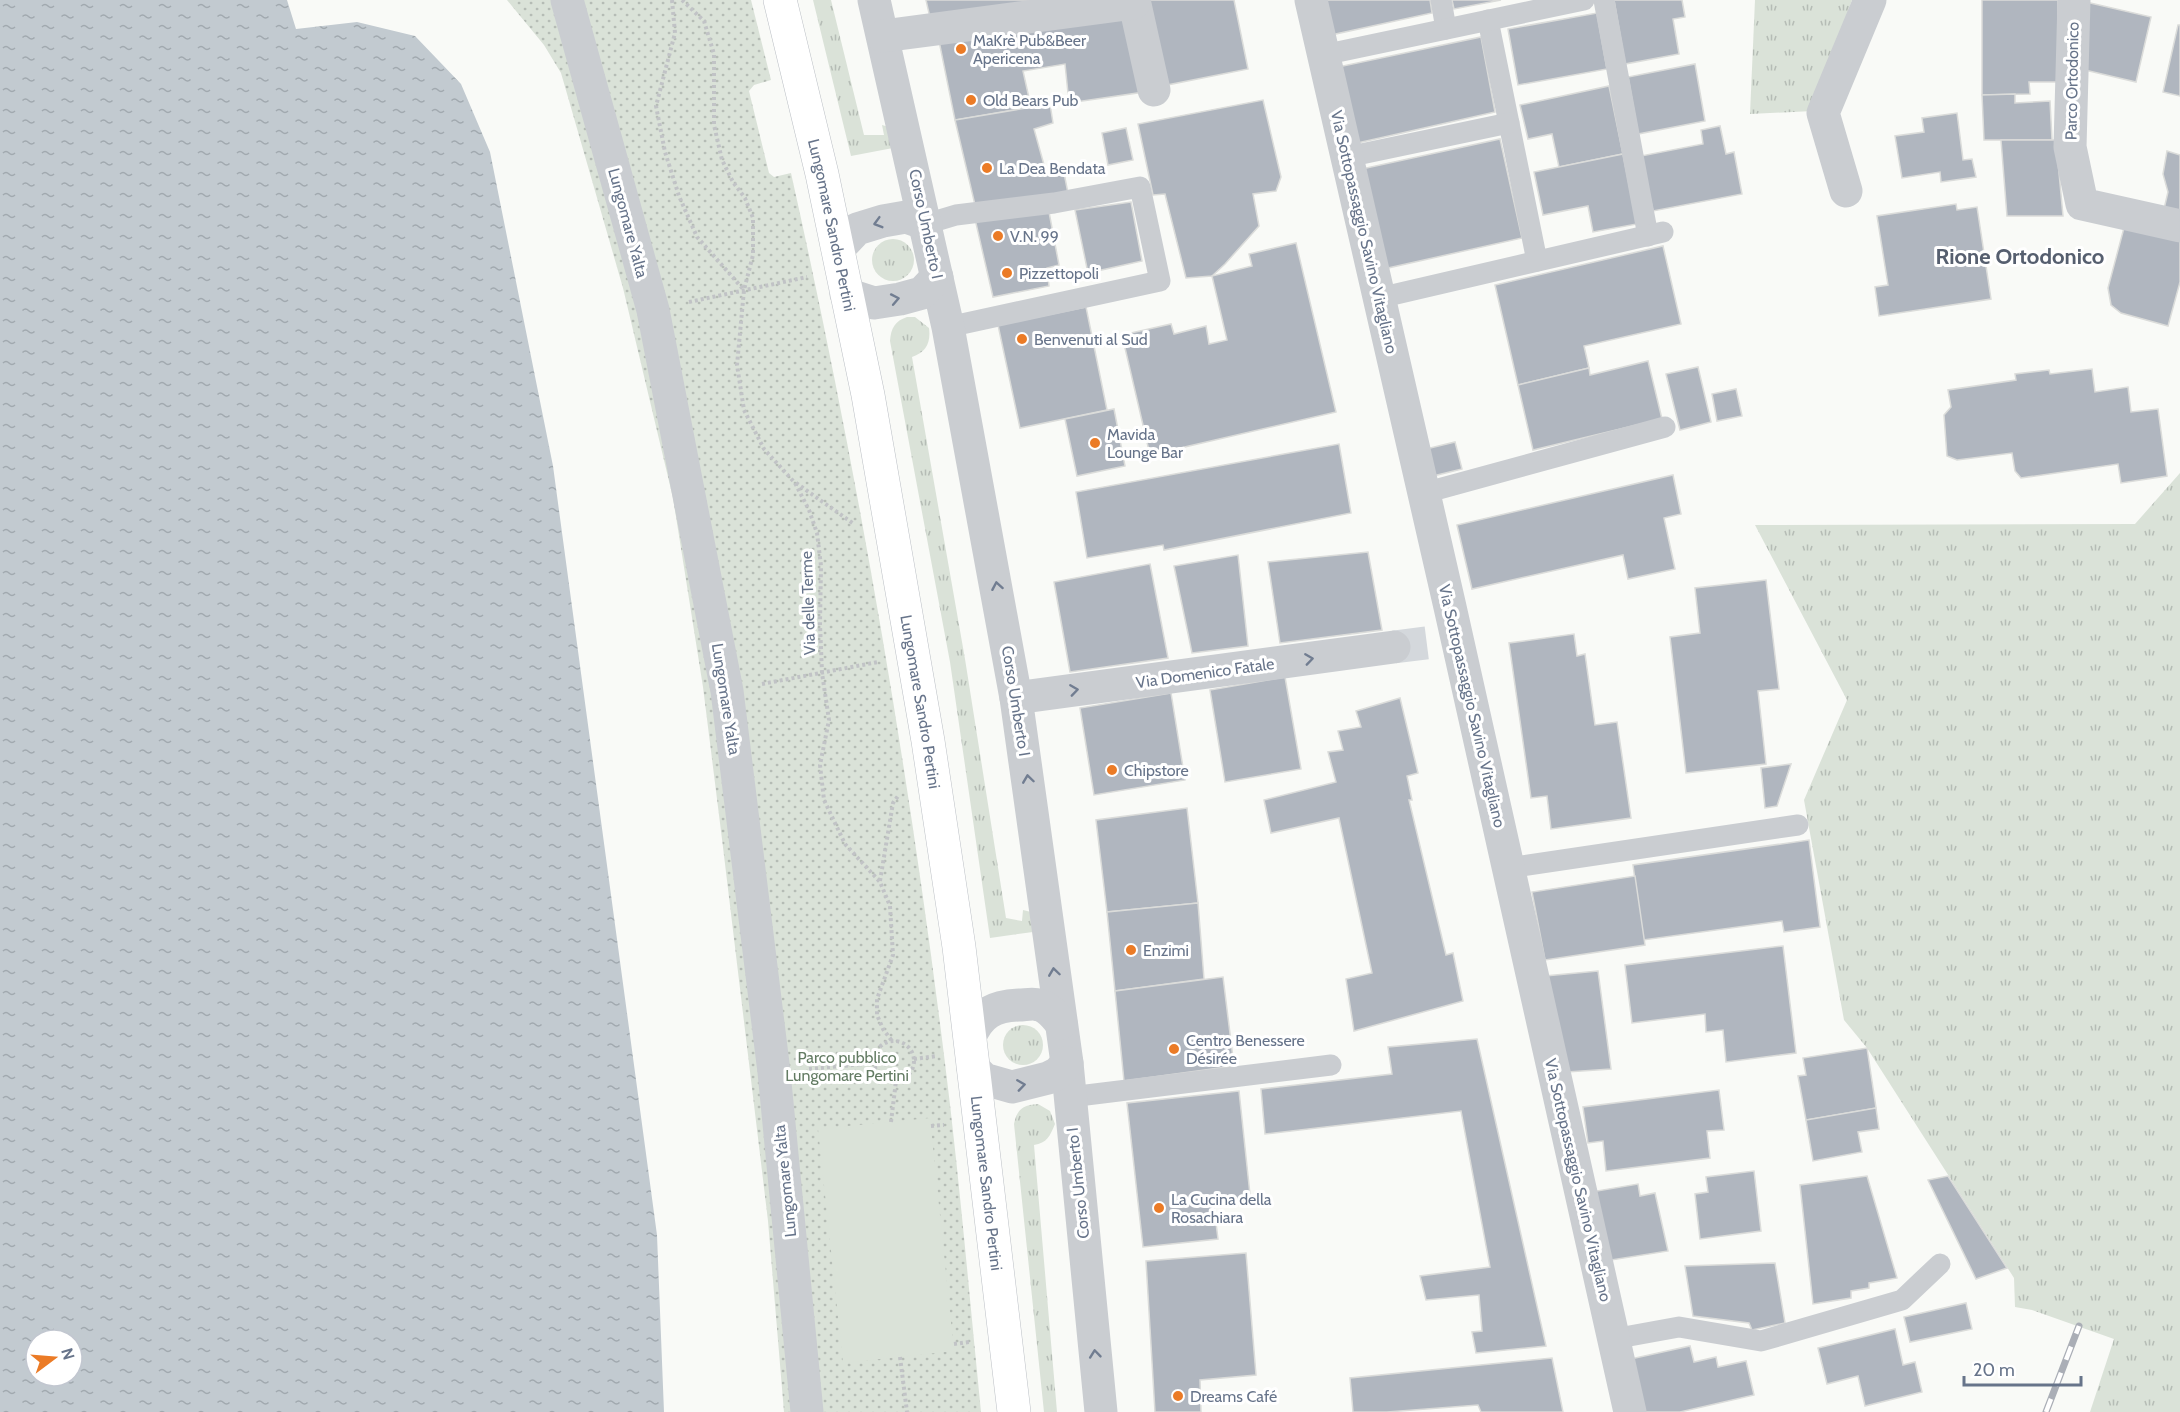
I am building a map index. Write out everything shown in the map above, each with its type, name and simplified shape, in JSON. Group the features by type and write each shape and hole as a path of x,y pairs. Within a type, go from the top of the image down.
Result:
{"street":[{"name":"Lungomare Yalta","path":"567,0 652,310 727,691 774,1072 807,1412"},
{"name":"Lungomare Sandro Pertini","path":"780,0 822,174 868,395 930,752 958,936 986,1158 1014,1412"},
{"name":"Corso Umberto I","path":"874,0 938,277 1016,698 1067,1063 1101,1412"},
{"name":"Via Sottopassaggio Savino Vitagliano","path":"1311,0 1424,493 1453,639 1508,868 1630,1412"},
{"path":"1846,191 1823,113 1870,0"},
{"name":"Parco Ortodonico","path":"2074,0 2070,147 2082,204 2180,226"},
{"path":"883,36 1134,1 1154,90"},
{"path":"838,249 857,229 883,221 906,218 926,224"},
{"path":"846,294 874,303 900,299 922,293 938,277"},
{"name":"Via Domenico Fatale","path":"1016,698 1394,647"},
{"path":"1061,1023 1050,1011 1038,1005 1013,1005 995,1009 975,1024 971,1052 984,1079 1012,1087 1048,1078 1058,1073 1067,1063"}],"lane":[{"path":"1441,0 1446,29"},
{"path":"1323,55 1584,0"},
{"path":"1379,298 1655,234 1604,0"},
{"path":"1488,20 1537,261"},
{"path":"1347,157 1509,123"},
{"path":"926,224 956,215 1054,203 1140,187 1160,281 948,327"},
{"path":"1424,493 1665,427"},
{"path":"1508,868 1798,825"},
{"path":"1070,1097 1331,1065"},
{"path":"1613,1339 1679,1328 1761,1341 1902,1300 1940,1264"}],"path":[{"path":"672,0 675,33 656,106 665,152 679,196 697,237 744,290"},
{"name":"Via delle Terme","path":"682,0 704,21 714,54 714,125 722,160 733,182 745,198 753,218 753,255 744,290 737,365 744,410 764,449 795,483 814,525 821,566 822,672 829,720 820,765 824,801 845,844 880,882 890,906 893,956 878,999 877,1014 883,1029 892,1041"},
{"path":"652,310 814,276"},
{"path":"795,483 855,526"},
{"path":"727,691 887,661"},
{"path":"880,882 893,803 899,794"},
{"path":"892,1041 904,1044 914,1059 907,1076 896,1081 883,1078 875,1069 874,1063 876,1051 885,1042 892,1041"},
{"path":"774,1072 874,1063"},
{"path":"891,1122 896,1081"},
{"path":"900,1357 907,1412"}],"green space":[{"name":"Parco pubblico Lungomare Pertini","path":"507,0 751,0 771,80 754,85 749,91 769,173 774,177 791,173 837,392 896,722 914,833 944,1055 981,1412 784,1412 768,1221 722,839 703,687 673,498 623,288 561,73 544,45"},
{"path":"813,0 831,0 864,135 884,135 882,125 889,127 893,148 851,156"},
{"path":"1755,0 1852,0 1813,111 1750,114"},
{"path":"893,239 908,245 914,260 908,275 893,281 878,275 872,260 878,245"},
{"path":"907,317 915,317 929,328 927,346 912,357 965,659 1006,918 1022,921 1023,910 1031,912 1033,932 990,938 950,662 890,341 894,326"},
{"path":"2180,473 2180,1412 2090,1412 2114,1339 2032,1310 2015,1307 2014,1278 1867,1048 1844,1020 1804,800 1847,700 1755,525 2135,524"},
{"path":"1023,1025 1031,1026 1037,1031 1042,1037 1042,1053 1037,1059 1031,1064 1023,1065 1015,1064 1009,1059 1004,1053 1003,1045 1004,1037 1009,1031 1015,1026"},
{"path":"1038,1104 1050,1111 1055,1124 1048,1138 1034,1145 1057,1412 1044,1412 1014,1124 1022,1109 1028,1105"},
{"path":"930,1118 954,1351 843,1363 818,1129"}],"water":[{"path":"0,0 287,0 296,29 357,22 415,36 461,84 490,152 553,466 657,1235 664,1412 0,1412"}],"building":[{"path":"926,0 1102,0 931,22"},
{"path":"1146,0 1234,0 1248,69 1162,86"},
{"path":"1323,0 1430,0 1432,13 1331,35"},
{"path":"1452,0 1501,0 1454,9"},
{"path":"1614,0 1682,0 1685,17 1673,19 1679,54 1625,64"},
{"path":"1982,0 2058,0 2058,82 2029,82 2030,94 1982,95"},
{"path":"2086,2 2151,17 2136,82 2072,67"},
{"path":"1127,12 1144,92 1069,103 1065,64 1023,71 1031,107 955,120 938,36"},
{"path":"1597,13 1607,69 1518,85 1508,29"},
{"path":"2178,25 2180,25 2180,96 2163,92"},
{"path":"1481,37 1495,112 1353,144 1338,67"},
{"path":"1695,64 1705,121 1638,134 1628,77"},
{"path":"1609,86 1623,154 1559,167 1552,134 1528,139 1520,105"},
{"path":"2015,94 2015,103 2050,101 2052,140 1984,140 1982,95"},
{"path":"1263,100 1281,177 1276,191 1253,194 1259,226 1225,264 1212,276 1186,278 1165,194 1153,195 1138,124"},
{"path":"1050,104 1053,123 1034,129 1046,172 1063,168 1068,193 975,205 955,120"},
{"path":"1957,113 1963,160 1972,159 1976,177 1941,182 1940,172 1902,178 1895,136 1924,132 1922,118"},
{"path":"1720,126 1726,154 1734,152 1742,194 1653,211 1641,156 1703,144 1701,130"},
{"path":"1126,128 1133,160 1108,165 1102,133"},
{"path":"1500,139 1522,238 1379,270 1357,170"},
{"path":"2001,140 2056,140 2063,216 2007,216"},
{"path":"2167,151 2180,155 2180,213 2164,209 2168,192 2163,174"},
{"path":"1623,154 1637,224 1593,232 1588,206 1543,215 1534,172"},
{"path":"1131,202 1142,261 1088,273 1075,210"},
{"path":"1956,204 1957,210 1977,207 1991,299 1879,316 1875,287 1888,285 1877,216"},
{"path":"1049,212 1059,265 1047,268 1049,286 993,297 975,219"},
{"path":"2125,224 2180,239 2180,282 2168,326 2121,313 2111,305 2108,288"},
{"path":"1296,243 1336,412 1150,455 1122,335 1171,324 1174,334 1206,326 1209,344 1227,340 1212,276 1252,266 1249,254"},
{"path":"1663,246 1681,324 1584,346 1589,368 1518,385 1495,285"},
{"path":"1086,307 1107,410 1020,428 998,325"},
{"path":"1648,361 1662,419 1533,450 1518,385 1589,368 1590,375"},
{"path":"1698,367 1711,422 1680,430 1666,374"},
{"path":"2092,369 2095,392 2128,387 2131,412 2158,409 2167,476 2121,483 2118,464 2021,478 2015,471 2012,453 1957,460 1947,456 1944,415 1951,407 1948,390 2016,380 2015,374 2049,370 2050,374"},
{"path":"1736,389 1742,416 1717,421 1712,394"},
{"name":"Mavida Lounge Bar","path":"1114,409 1125,466 1077,476 1065,419"},
{"path":"1455,442 1462,469 1433,476 1426,449"},
{"path":"1339,444 1351,513 1164,550 1163,545 1087,558 1076,492"},
{"path":"1673,475 1681,514 1664,518 1675,569 1628,579 1623,555 1472,589 1457,525"},
{"path":"1368,552 1382,630 1280,643 1268,562"},
{"path":"1238,555 1248,646 1192,653 1174,566"},
{"path":"1150,564 1168,658 1070,672 1054,582"},
{"path":"1766,580 1779,689 1758,691 1766,764 1686,773 1670,637 1700,633 1695,588"},
{"path":"1574,634 1577,656 1585,654 1595,725 1617,722 1631,818 1551,829 1547,796 1531,798 1509,643"},
{"path":"1285,677 1301,769 1225,782 1210,690"},
{"path":"1171,693 1185,780 1094,795 1080,708"},
{"path":"1400,698 1418,773 1407,776 1412,800 1409,800 1446,955 1453,953 1463,1001 1354,1031 1346,979 1372,973 1339,818 1271,833 1264,800 1336,782 1328,752 1343,750 1338,731 1361,727 1356,711"},
{"path":"1791,764 1777,806 1765,808 1761,768"},
{"path":"1187,808 1198,903 1107,912 1096,820"},
{"path":"1809,840 1820,927 1784,932 1782,921 1643,940 1633,865"},
{"path":"1635,876 1645,945 1545,960 1532,892"},
{"path":"1198,903 1204,979 1115,991 1107,912"},
{"path":"1783,946 1796,1053 1726,1062 1723,1030 1706,1032 1705,1014 1632,1023 1625,965"},
{"path":"1598,971 1611,1069 1567,1072 1545,976"},
{"path":"1223,977 1234,1066 1124,1081 1115,991"},
{"path":"1477,1039 1546,1346 1476,1353 1472,1332 1482,1331 1479,1295 1426,1300 1420,1276 1490,1267 1461,1111 1265,1134 1261,1089 1392,1074 1388,1047"},
{"path":"1867,1048 1876,1108 1806,1120 1798,1076 1806,1075 1803,1058"},
{"path":"1719,1090 1724,1130 1707,1131 1710,1158 1606,1171 1603,1141 1588,1143 1583,1107"},
{"path":"1239,1091 1251,1204 1214,1207 1218,1239 1143,1247 1127,1103"},
{"path":"1876,1108 1879,1129 1858,1132 1862,1152 1813,1161 1806,1120"},
{"path":"1754,1171 1761,1231 1700,1239 1695,1194 1708,1192 1706,1177"},
{"path":"1867,1176 1897,1278 1869,1283 1869,1288 1851,1291 1851,1298 1813,1304 1800,1185"},
{"path":"1948,1176 2007,1268 1976,1279 1928,1180"},
{"path":"1638,1184 1640,1196 1655,1193 1668,1251 1605,1261 1585,1193"},
{"path":"1246,1253 1256,1375 1200,1380 1201,1412 1155,1412 1146,1261"},
{"path":"1775,1263 1785,1323 1752,1330 1749,1323 1693,1316 1685,1266"},
{"path":"1966,1303 1972,1329 1910,1342 1904,1317"},
{"path":"1895,1329 1903,1365 1915,1362 1922,1392 1865,1406 1858,1376 1827,1384 1818,1348"},
{"path":"1690,1346 1694,1362 1716,1357 1718,1367 1746,1361 1754,1395 1680,1412 1638,1412 1626,1360"},
{"path":"1552,1358 1563,1412 1481,1412 1478,1405 1387,1412 1353,1412 1350,1378"}],"tunnel":[{"path":"1394,647 1449,640"}],"railway":[{"path":"2046,1412 2079,1326"}],"place":[{"name":"MaKrè Pub&Beer Apericena","path":"961,49"},
{"name":"Old Bears Pub","path":"971,100"},
{"name":"La Dea Bendata","path":"987,168"},
{"name":"V.N. 99","path":"998,236"},
{"name":"Pizzettopoli","path":"1007,273"},
{"name":"Benvenuti al Sud","path":"1022,339"},
{"name":"Mavida Lounge Bar","path":"1095,443"},
{"name":"Chipstore","path":"1112,770"},
{"name":"Enzimi","path":"1131,950"},
{"name":"Centro Benessere Désirée","path":"1174,1049"},
{"name":"La Cucina della Rosachiara","path":"1159,1208"},
{"name":"Dreams Café","path":"1178,1396"}],"district":[{"name":"Rione Ortodonico","path":"2020,256"}]}
